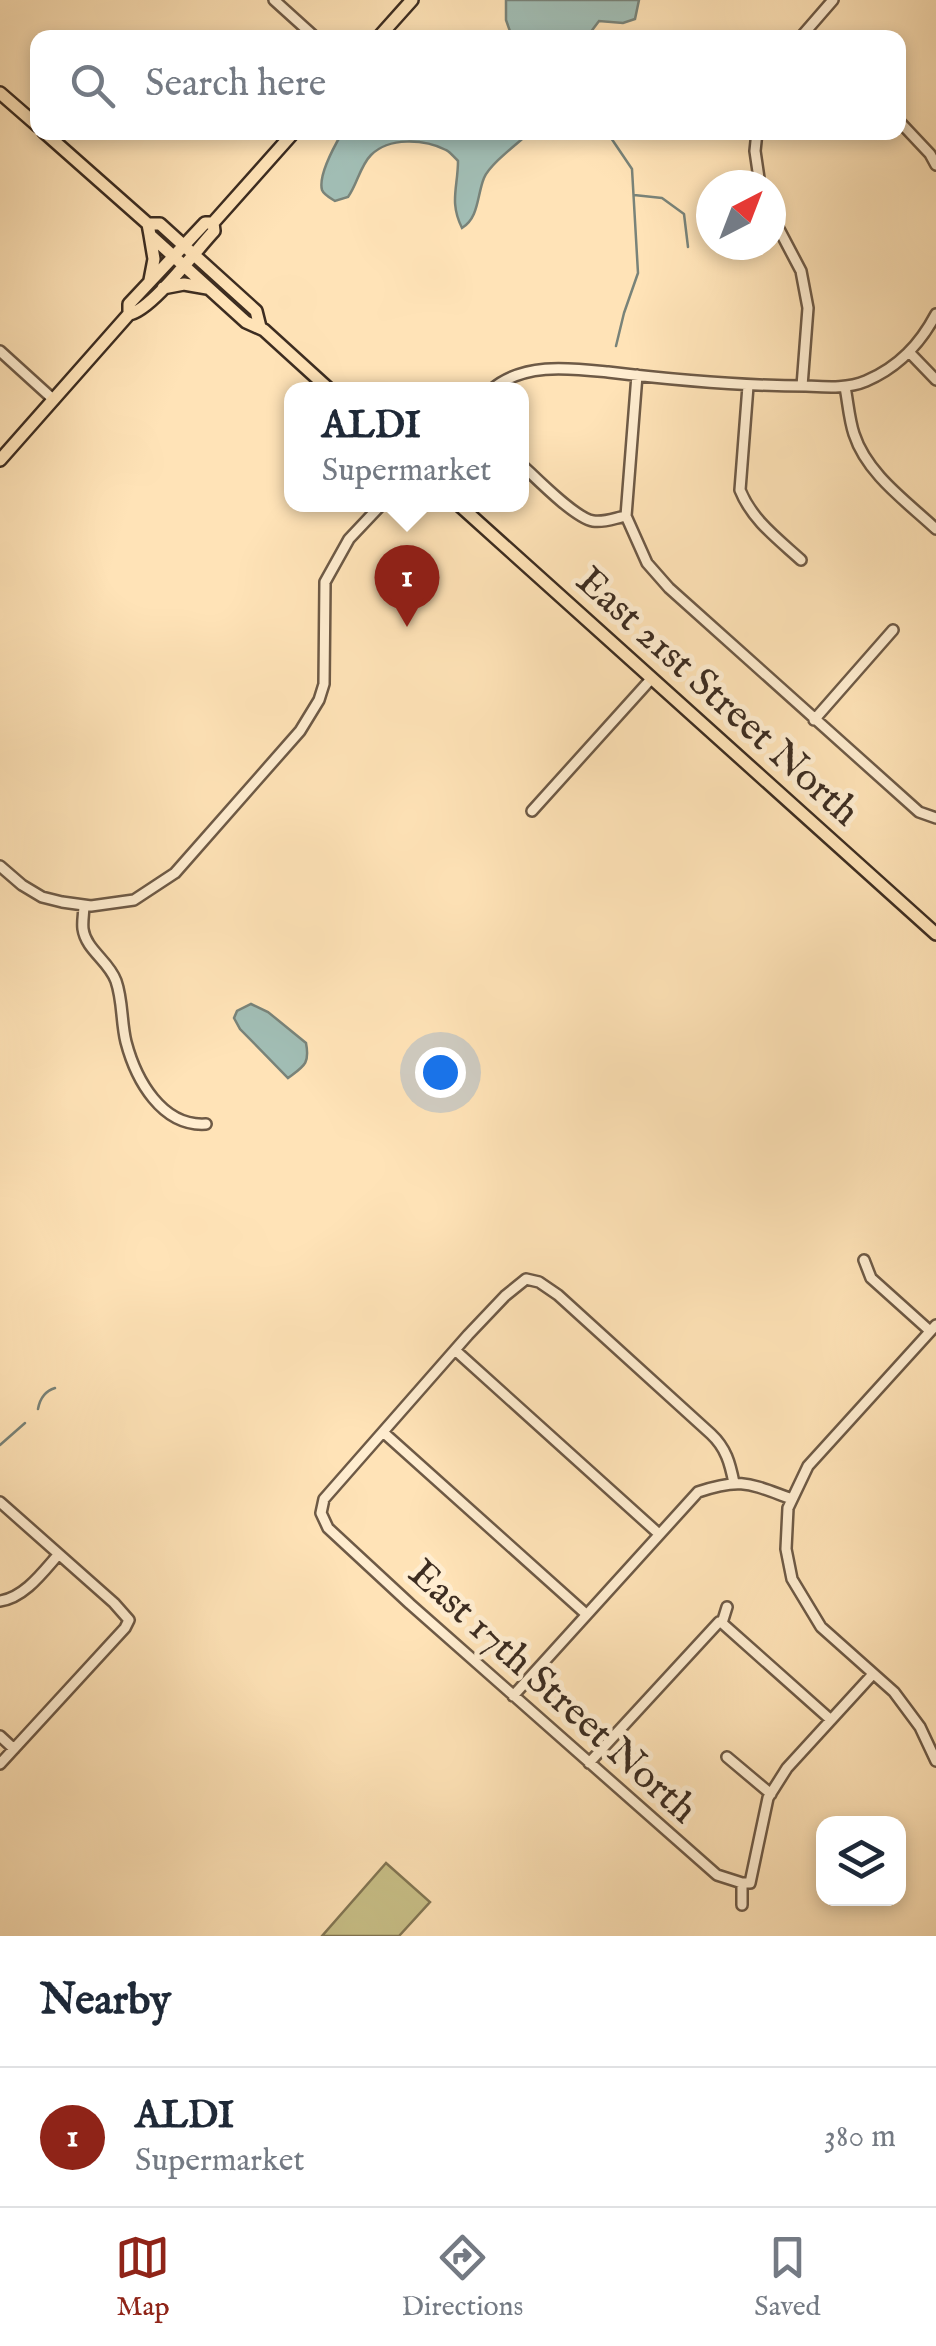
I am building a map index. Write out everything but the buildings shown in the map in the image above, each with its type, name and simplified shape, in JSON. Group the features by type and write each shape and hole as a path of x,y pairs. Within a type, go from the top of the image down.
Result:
{"main road":[{"path":"385,30 412,0"},
{"path":"0,93 30,119"},
{"path":"53,140 246,322 260,327 321,382"},
{"path":"128,314 139,313 162,288 179,260 214,231 213,223 287,140"},
{"path":"149,229 160,224 256,311 260,327"},
{"path":"149,229 154,259 150,281"},
{"path":"0,460 128,314 129,304 150,281 179,260"},
{"path":"162,288 184,284 210,289"},
{"name":"East 21st Street North","path":"467,512 936,934"}],"street":[{"path":"274,0 307,30"},
{"path":"809,30 834,0"},
{"path":"906,128 936,164"},
{"path":"756,140 758,170"},
{"path":"786,242 801,270 808,308 802,386"},
{"path":"503,382 533,370 570,368 748,386 845,387 866,381 910,353 936,314"},
{"path":"0,351 54,400"},
{"path":"910,353 936,380"},
{"path":"637,375 626,516 647,563 669,588 814,720 919,812 936,818"},
{"path":"748,386 740,490 756,518 802,560"},
{"path":"845,387 860,451 872,468 936,529"},
{"path":"529,472 589,521 626,516"},
{"path":"0,866 42,897 84,905 134,900 175,873 300,731 320,700 324,684 325,582 350,539 375,512"},
{"path":"814,720 892,630"},
{"path":"532,811 652,678"},
{"path":"84,905 86,937 116,981 126,1044 145,1087 172,1117 185,1123 206,1124"},
{"path":"864,1260 871,1278 933,1328 808,1466 788,1508 786,1550 792,1579 821,1627 894,1692 920,1727 936,1761"},
{"path":"586,1614 384,1432 505,1296 526,1279 539,1282 558,1295 721,1444 734,1483"},
{"path":"454,1350 659,1534"},
{"name":"East 17th Street North","path":"384,1432 324,1498 321,1512 328,1528 717,1875 742,1883"},
{"path":"513,1696 698,1492 726,1482 747,1484 792,1499"},
{"path":"0,1502 114,1602 128,1620 126,1628 0,1764"},
{"path":"0,1601 12,1600 58,1555"},
{"path":"589,1763 722,1622 727,1607"},
{"path":"722,1622 831,1720"},
{"path":"742,1904 742,1883 750,1883 771,1794 787,1768 873,1674"},
{"path":"0,1736 14,1749"},
{"path":"727,1757 771,1794"}],"shaded area":[{"path":"386,1863 430,1902 399,1936 322,1936"}],"water":[{"path":"506,0 639,0 635,19 623,23 599,21 592,30 510,30"},
{"path":"338,140 521,140 487,172 475,212 462,228 455,202 458,161 447,151 407,142 378,149 367,159 348,197 335,201 322,190 328,160"},
{"path":"251,1004 268,1012 306,1043 304,1064 288,1078 234,1018 237,1011"}],"waterway":[{"path":"612,140 632,169 638,273 616,346"},
{"path":"634,195 662,198 684,214 688,247"},
{"path":"38,1409 48,1391 55,1388"},
{"path":"0,1445 25,1423"}],"place":[{"name":"ALDI","path":"407,627"}]}
